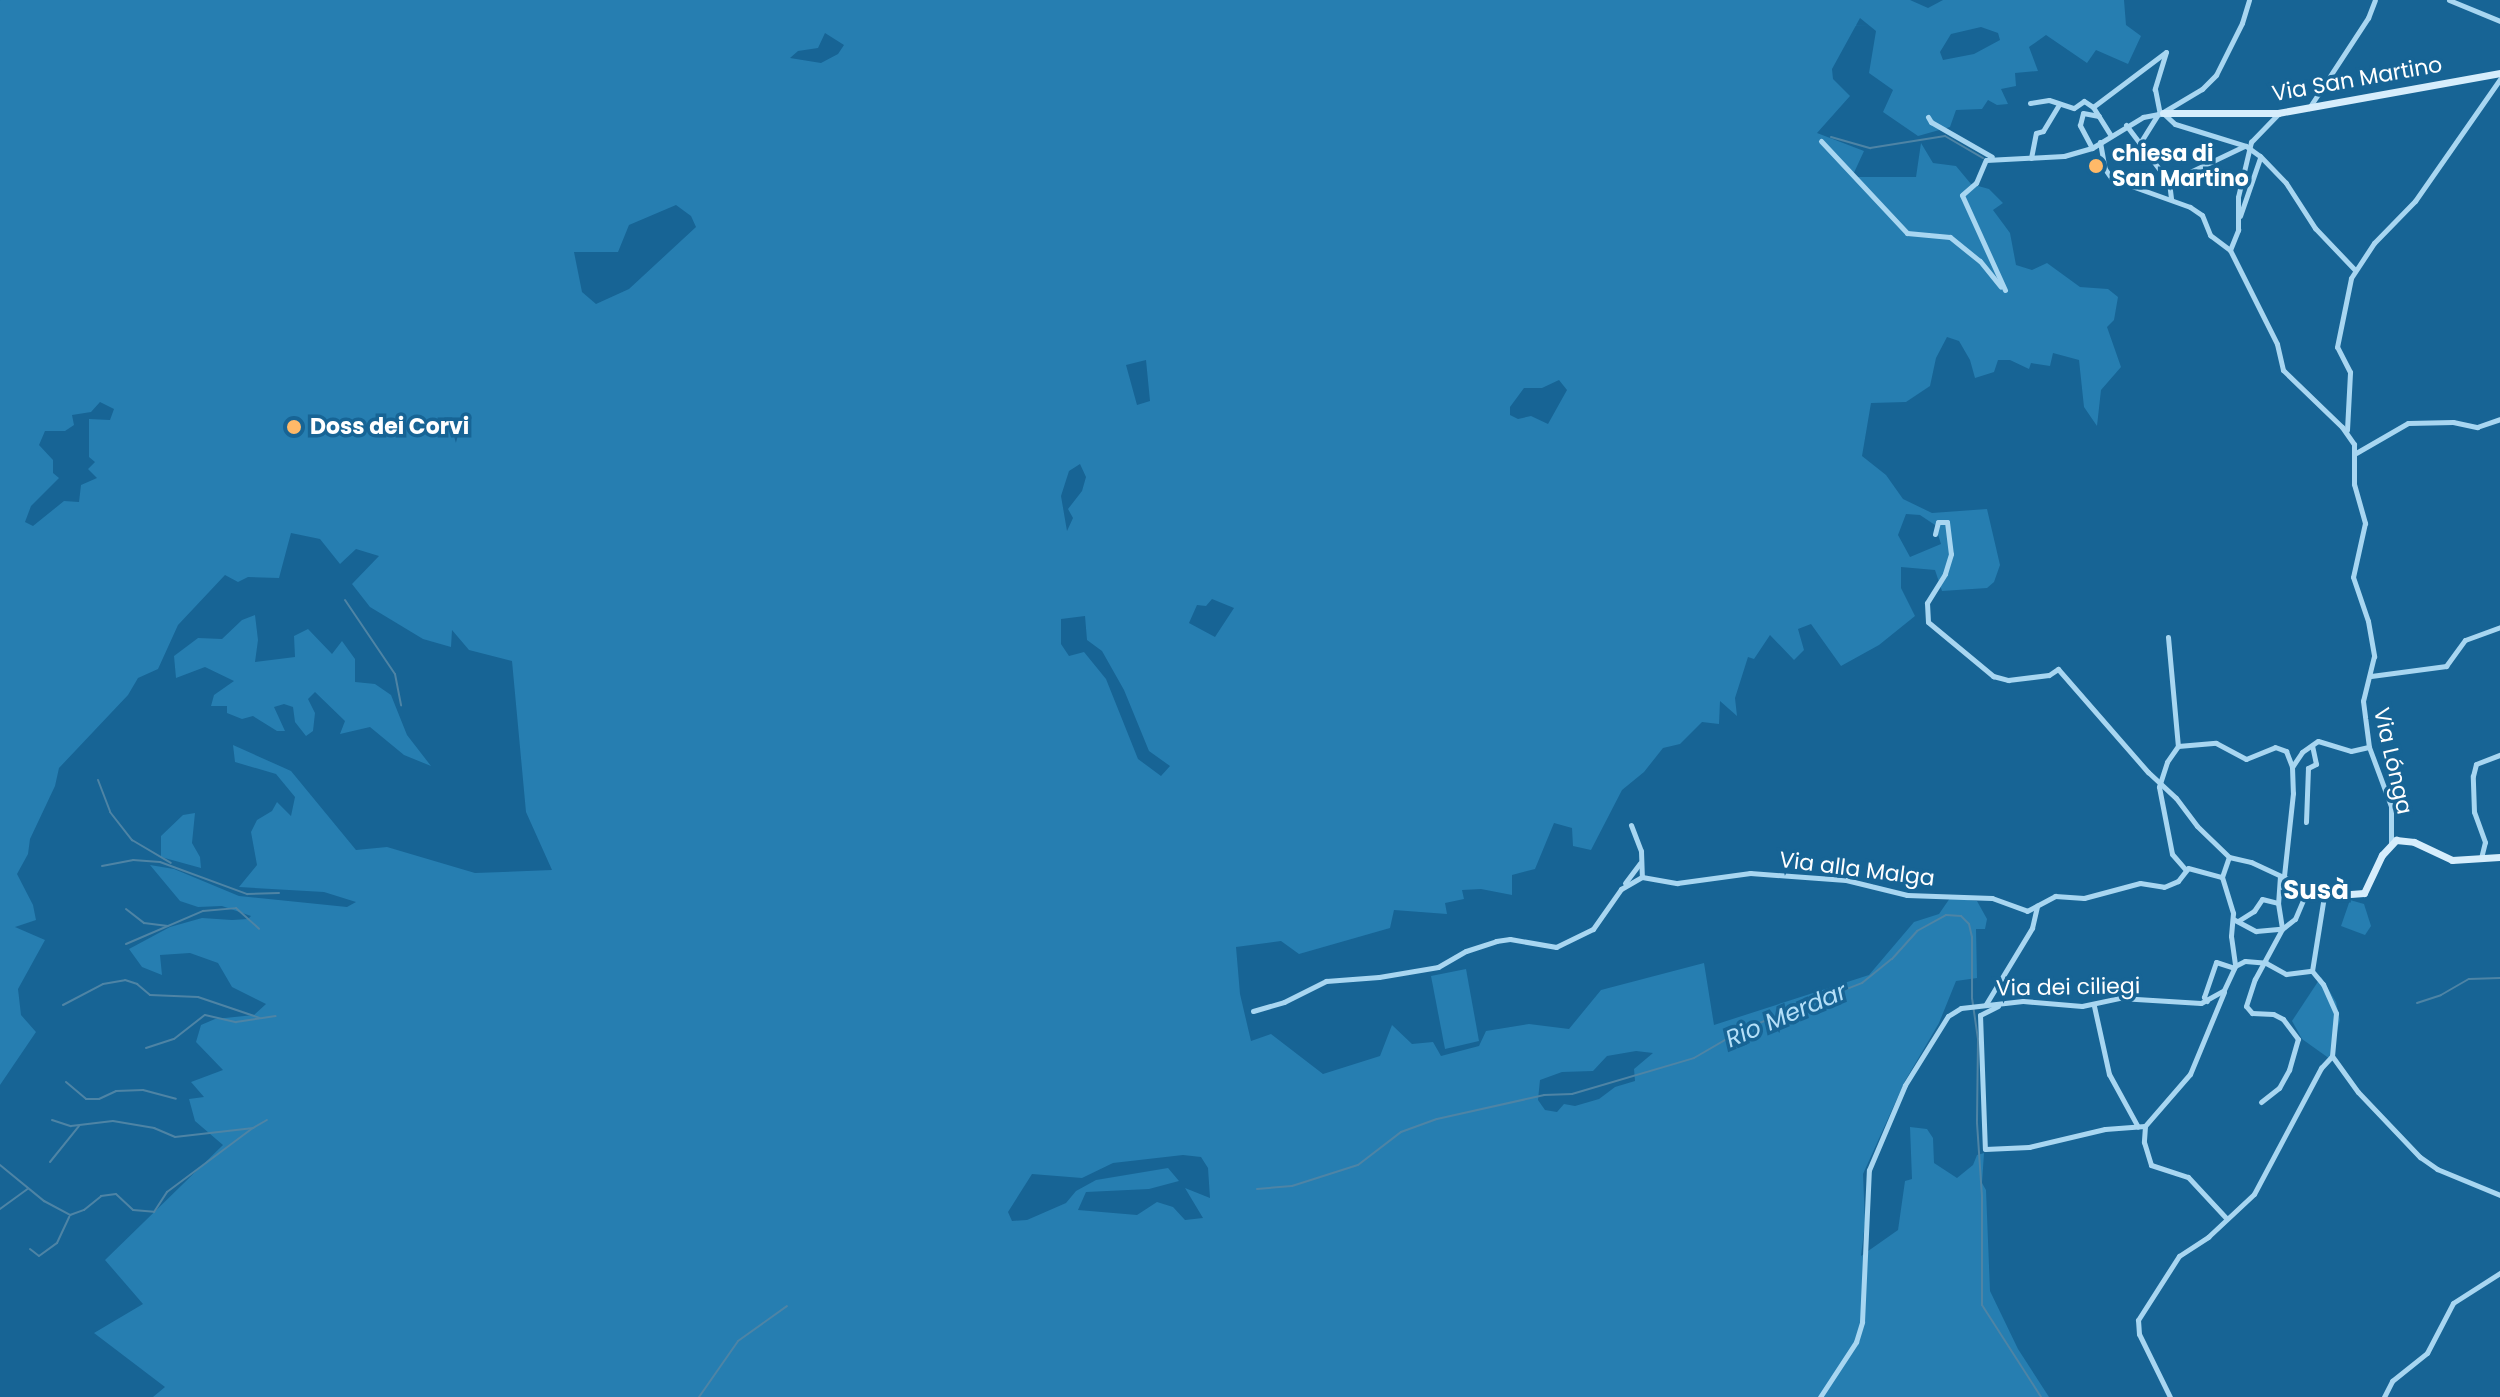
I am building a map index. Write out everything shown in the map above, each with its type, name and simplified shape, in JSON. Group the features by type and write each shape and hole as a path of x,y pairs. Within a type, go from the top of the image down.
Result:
{"street":[{"path":"2140,143 2160,114 2202,89 2216,75 2242,23 2249,0"},
{"path":"2309,108 2368,18 2375,0"},
{"path":"2449,0 2500,21"},
{"path":"2093,107 2166,52 2167,59 2155,89 2160,114 2175,124 2248,147 2260,156 2286,183 2315,228 2355,270"},
{"path":"2347,432 2350,372 2339,355 2338,341 2355,270 2374,243 2415,201 2500,76"},
{"name":"Via San Martino","path":"2092,148 2126,125 2160,114 2278,113 2500,76"},
{"path":"2030,103 2049,100 2074,108 2084,101 2093,107 2110,134"},
{"path":"2031,158 2036,133 2047,125 2059,104"},
{"path":"1928,117 1931,122 1992,157 2007,161 2064,156 2092,148 2080,125 2083,113 2099,116"},
{"path":"2239,221 2238,197 2248,147 2278,113"},
{"path":"2126,125 2169,182 2171,199"},
{"path":"1821,141 1907,233 1950,237 1980,261 2005,290 1962,195 1976,183 1983,165 1992,157"},
{"path":"2100,142 2112,179 2171,199 2202,215 2210,235 2230,250 2277,344 2283,370 2347,432"},
{"path":"2169,182 2248,147"},
{"path":"2230,250 2260,156"},
{"path":"2355,454 2408,423 2453,422 2477,427 2500,419"},
{"name":"Via Lónga","path":"2347,432 2354,444 2354,484 2365,523 2353,577 2373,639 2370,676 2363,701 2369,747 2391,806 2391,843"},
{"path":"1935,534 1938,522 1947,522 1951,554 1945,574 1927,603 1928,622 1993,676 2008,680 2049,675 2058,669 2229,857 2251,862 2324,896 2364,893 2391,843 2414,842 2452,860 2500,857"},
{"path":"2370,676 2446,666 2465,640 2500,627"},
{"path":"2168,637 2178,746 2160,783 2172,854 2186,870 2222,877"},
{"path":"2292,767 2312,745 2326,741 2351,751 2369,747"},
{"path":"2178,746 2216,743 2246,759 2279,747 2286,751 2292,767 2293,793 2278,903 2282,929"},
{"path":"2306,822 2308,768 2316,764 2312,745"},
{"path":"2480,859 2485,842 2474,812 2473,776 2476,764 2500,755"},
{"path":"1621,889 1642,877 1631,825"},
{"path":"1991,993 2002,1004 1980,1015 1985,1149 2029,1147 2105,1129 2142,1126 2190,1074 2234,967 2235,920 2222,877 2229,857"},
{"path":"1253,1011 1284,1002 1326,981 1379,977 1438,967 1466,951 1496,941 1510,939 1556,947 1593,929 1641,862"},
{"name":"Via alla Malga","path":"1642,877 1677,883 1750,873 1846,880 1907,895 1992,898 2023,911 2055,896 2084,898 2128,885 2164,887 2178,881 2186,870"},
{"path":"2261,1102 2279,1088 2289,1070 2298,1039 2283,1019 2247,1010 2255,979 2282,929 2295,919 2309,889"},
{"path":"2170,1397 2139,1334 2138,1320 2179,1256 2254,1194 2321,1068 2332,1056 2336,1013 2323,984 2312,971 2324,896"},
{"path":"2235,920 2254,911 2262,899 2278,903"},
{"path":"1986,1005 2032,928 2037,906"},
{"path":"2235,920 2256,931 2282,929"},
{"path":"2224,990 2207,1001 2204,997 2216,962 2234,967 2245,961 2266,963 2286,974 2312,971"},
{"name":"Via dei ciliegi","path":"1820,1397 1856,1342 1862,1322 1869,1222 1867,1178 1871,1164 1905,1085 1941,1025 1955,1010 2036,1001 2094,1006 2120,998 2170,1003 2207,1001"},
{"path":"2094,1006 2109,1074 2142,1126 2151,1165 2188,1177 2227,1219"},
{"path":"2332,1056 2358,1092 2420,1157 2437,1169 2500,1195"},
{"path":"2385,1396 2392,1381 2427,1353 2453,1303 2500,1273"}],"shaded area":[{"path":"0,0 1910,0 1928,8 1943,0 2124,0 2126,25 2141,36 2128,64 2096,50 2087,63 2046,35 2029,47 2038,71 2015,73 2016,86 2001,89 2008,104 1997,105 1988,100 1982,109 1956,110 1950,127 1918,136 1883,112 1893,90 1869,73 1876,31 1860,18 1832,69 1833,79 1850,96 1817,133 1864,151 1852,177 1916,177 1921,143 1933,163 1956,166 1971,184 1989,189 2003,203 1993,210 2010,233 2016,265 2032,270 2047,263 2080,287 2108,289 2118,297 2114,320 2107,327 2121,367 2101,390 2097,426 2084,407 2079,360 2053,353 2050,366 2031,363 2029,369 2010,360 1998,360 1994,372 1975,378 1970,360 1959,341 1947,337 1936,358 1930,386 1906,402 1871,403 1862,456 1886,475 1903,499 1932,513 1987,509 2000,565 1994,582 1987,588 1942,591 1935,570 1901,567 1901,588 1915,616 1879,645 1841,666 1811,624 1798,629 1804,650 1794,660 1770,635 1754,659 1748,657 1735,698 1737,716 1720,701 1719,724 1702,722 1680,744 1663,748 1644,772 1622,790 1591,850 1573,846 1572,828 1554,823 1535,869 1512,875 1512,895 1481,889 1462,890 1464,899 1445,903 1447,914 1394,910 1390,928 1299,954 1281,941 1236,947 1240,994 1251,1041 1271,1034 1323,1074 1380,1056 1392,1025 1412,1044 1433,1042 1441,1056 1479,1046 1486,1031 1529,1024 1569,1029 1601,990 1704,963 1714,1025 1869,975 1914,922 1939,914 1950,898 1977,901 1987,919 1985,929 1976,929 1977,978 1956,981 1939,1023 1905,1081 1863,1174 1865,1223 1861,1256 1898,1230 1905,1181 1912,1179 1910,1127 1927,1129 1933,1138 1934,1163 1957,1178 1973,1165 1977,1155 1984,1153 1982,1183 1986,1190 1990,1291 2018,1349 2049,1397 153,1397 165,1387 94,1333 143,1304 105,1260 223,1145 195,1121 189,1099 204,1097 191,1082 223,1070 196,1042 201,1025 215,1019 254,1015 266,1004 232,987 218,963 190,953 160,955 162,975 142,967 129,949 170,927 202,918 232,920 251,916 222,906 198,907 180,901 150,865 174,869 239,896 347,907 356,902 324,892 239,887 257,865 251,832 257,820 272,811 277,802 291,816 295,797 276,774 235,762 233,745 291,771 356,850 387,847 475,873 552,870 526,812 512,661 469,650 452,630 451,647 423,639 370,607 352,584 379,556 356,549 340,564 320,539 291,533 279,578 248,577 238,582 225,575 178,625 158,669 138,678 128,695 59,768 55,786 17,874 33,905 36,920 15,927 45,940 18,989 21,1015 36,1032 0,1085","holes":["1981,27 1998,33 2000,40 1974,54 1943,60 1940,52 1951,34","825,33 844,45 838,54 821,63 790,58 798,51 818,48","676,205 691,216 696,227 629,289 596,304 582,292 574,252 618,252 629,225","1146,360 1150,401 1137,405 1126,365","1559,380 1567,390 1548,424 1531,416 1518,419 1510,415 1510,407 1524,388 1542,388","100,402 114,409 110,420 89,419 89,457 95,462 88,469 97,478 81,485 79,502 64,501 33,526 25,522 31,506 59,478 53,473 53,460 39,445 45,431 65,431 74,425 72,415 91,412","1080,464 1086,477 1082,491 1068,509 1073,518 1067,531 1061,496 1069,471","1906,514 1920,515 1935,525 1941,544 1910,557 1898,535","1212,599 1234,608 1215,637 1189,623 1197,605 1206,606","1085,616 1087,640 1102,651 1124,690 1149,751 1170,766 1161,776 1138,759 1106,679 1084,652 1069,656 1061,644 1061,619","1636,1051 1653,1053 1634,1069 1635,1081 1615,1087 1599,1099 1575,1106 1564,1104 1557,1112 1545,1110 1538,1100 1540,1080 1562,1072 1593,1071 1607,1056","1183,1155 1201,1157 1208,1168 1210,1198 1185,1188 1203,1218 1185,1220 1173,1207 1157,1202 1137,1215 1078,1210 1086,1192 1149,1189 1179,1181 1168,1168 1096,1180 1076,1191 1066,1203 1027,1220 1012,1221 1008,1212 1032,1174 1082,1178 1113,1163"]},
{"path":"255,615 258,640 255,662 295,657 294,636 308,629 332,654 342,641 355,659 355,682 375,684 391,695 407,735 431,766 404,755 370,727 340,734 345,721 315,692 308,699 315,713 313,731 306,736 295,722 293,707 284,704 274,707 285,731 277,731 253,716 242,719 227,713 227,706 211,706 214,695 234,681 205,667 176,678 174,656 198,638 222,639 242,620"},
{"path":"195,813 192,843 200,857 201,868 161,857 161,836 183,815"},
{"path":"2350,900 2364,904 2371,926 2365,935 2341,926"},
{"path":"1466,969 1479,1041 1445,1049 1431,976"},
{"path":"2321,977 2336,1002 2340,1020 2330,1059 2302,1039 2292,1021"}],"waterway":[{"path":"1831,137 1870,148 1945,136 1983,158"},
{"path":"345,600 395,674 401,705"},
{"path":"98,780 110,812 132,840 171,863"},
{"path":"102,866 133,860 160,862 247,894 279,893"},
{"path":"126,944 203,911 236,908 259,929"},
{"path":"126,909 144,923 168,926"},
{"name":"Rio Merdar","path":"1257,1189 1292,1186 1358,1165 1401,1132 1437,1119 1544,1095 1572,1094 1694,1058 1744,1029 1862,983 1892,959 1917,931 1946,915 1961,916 1969,924 1972,937 1972,998 1978,1039 1982,1305 2041,1397"},
{"path":"2417,1003 2441,995 2469,979 2500,978"},
{"path":"63,1005 103,984 125,980 137,984 150,995 198,997 260,1018"},
{"path":"146,1048 174,1039 205,1015 236,1022 276,1016"},
{"path":"66,1082 86,1099 99,1099 116,1091 143,1090 176,1099"},
{"path":"52,1120 71,1126 113,1121 154,1128 175,1137 253,1128 267,1120"},
{"path":"50,1162 79,1126"},
{"path":"0,1165 44,1201 70,1215 84,1210 101,1196 116,1194 133,1210 154,1212 167,1192 253,1128"},
{"path":"0,1209 28,1189"},
{"path":"30,1249 39,1256 57,1243 69,1217"},
{"path":"699,1397 738,1341 787,1306"}],"place":[{"name":"chiesa di San Martino","path":"2096,166"},
{"name":"Doss dei Corvi","path":"294,427"}],"district":[{"name":"Susà","path":"2316,891"}]}
